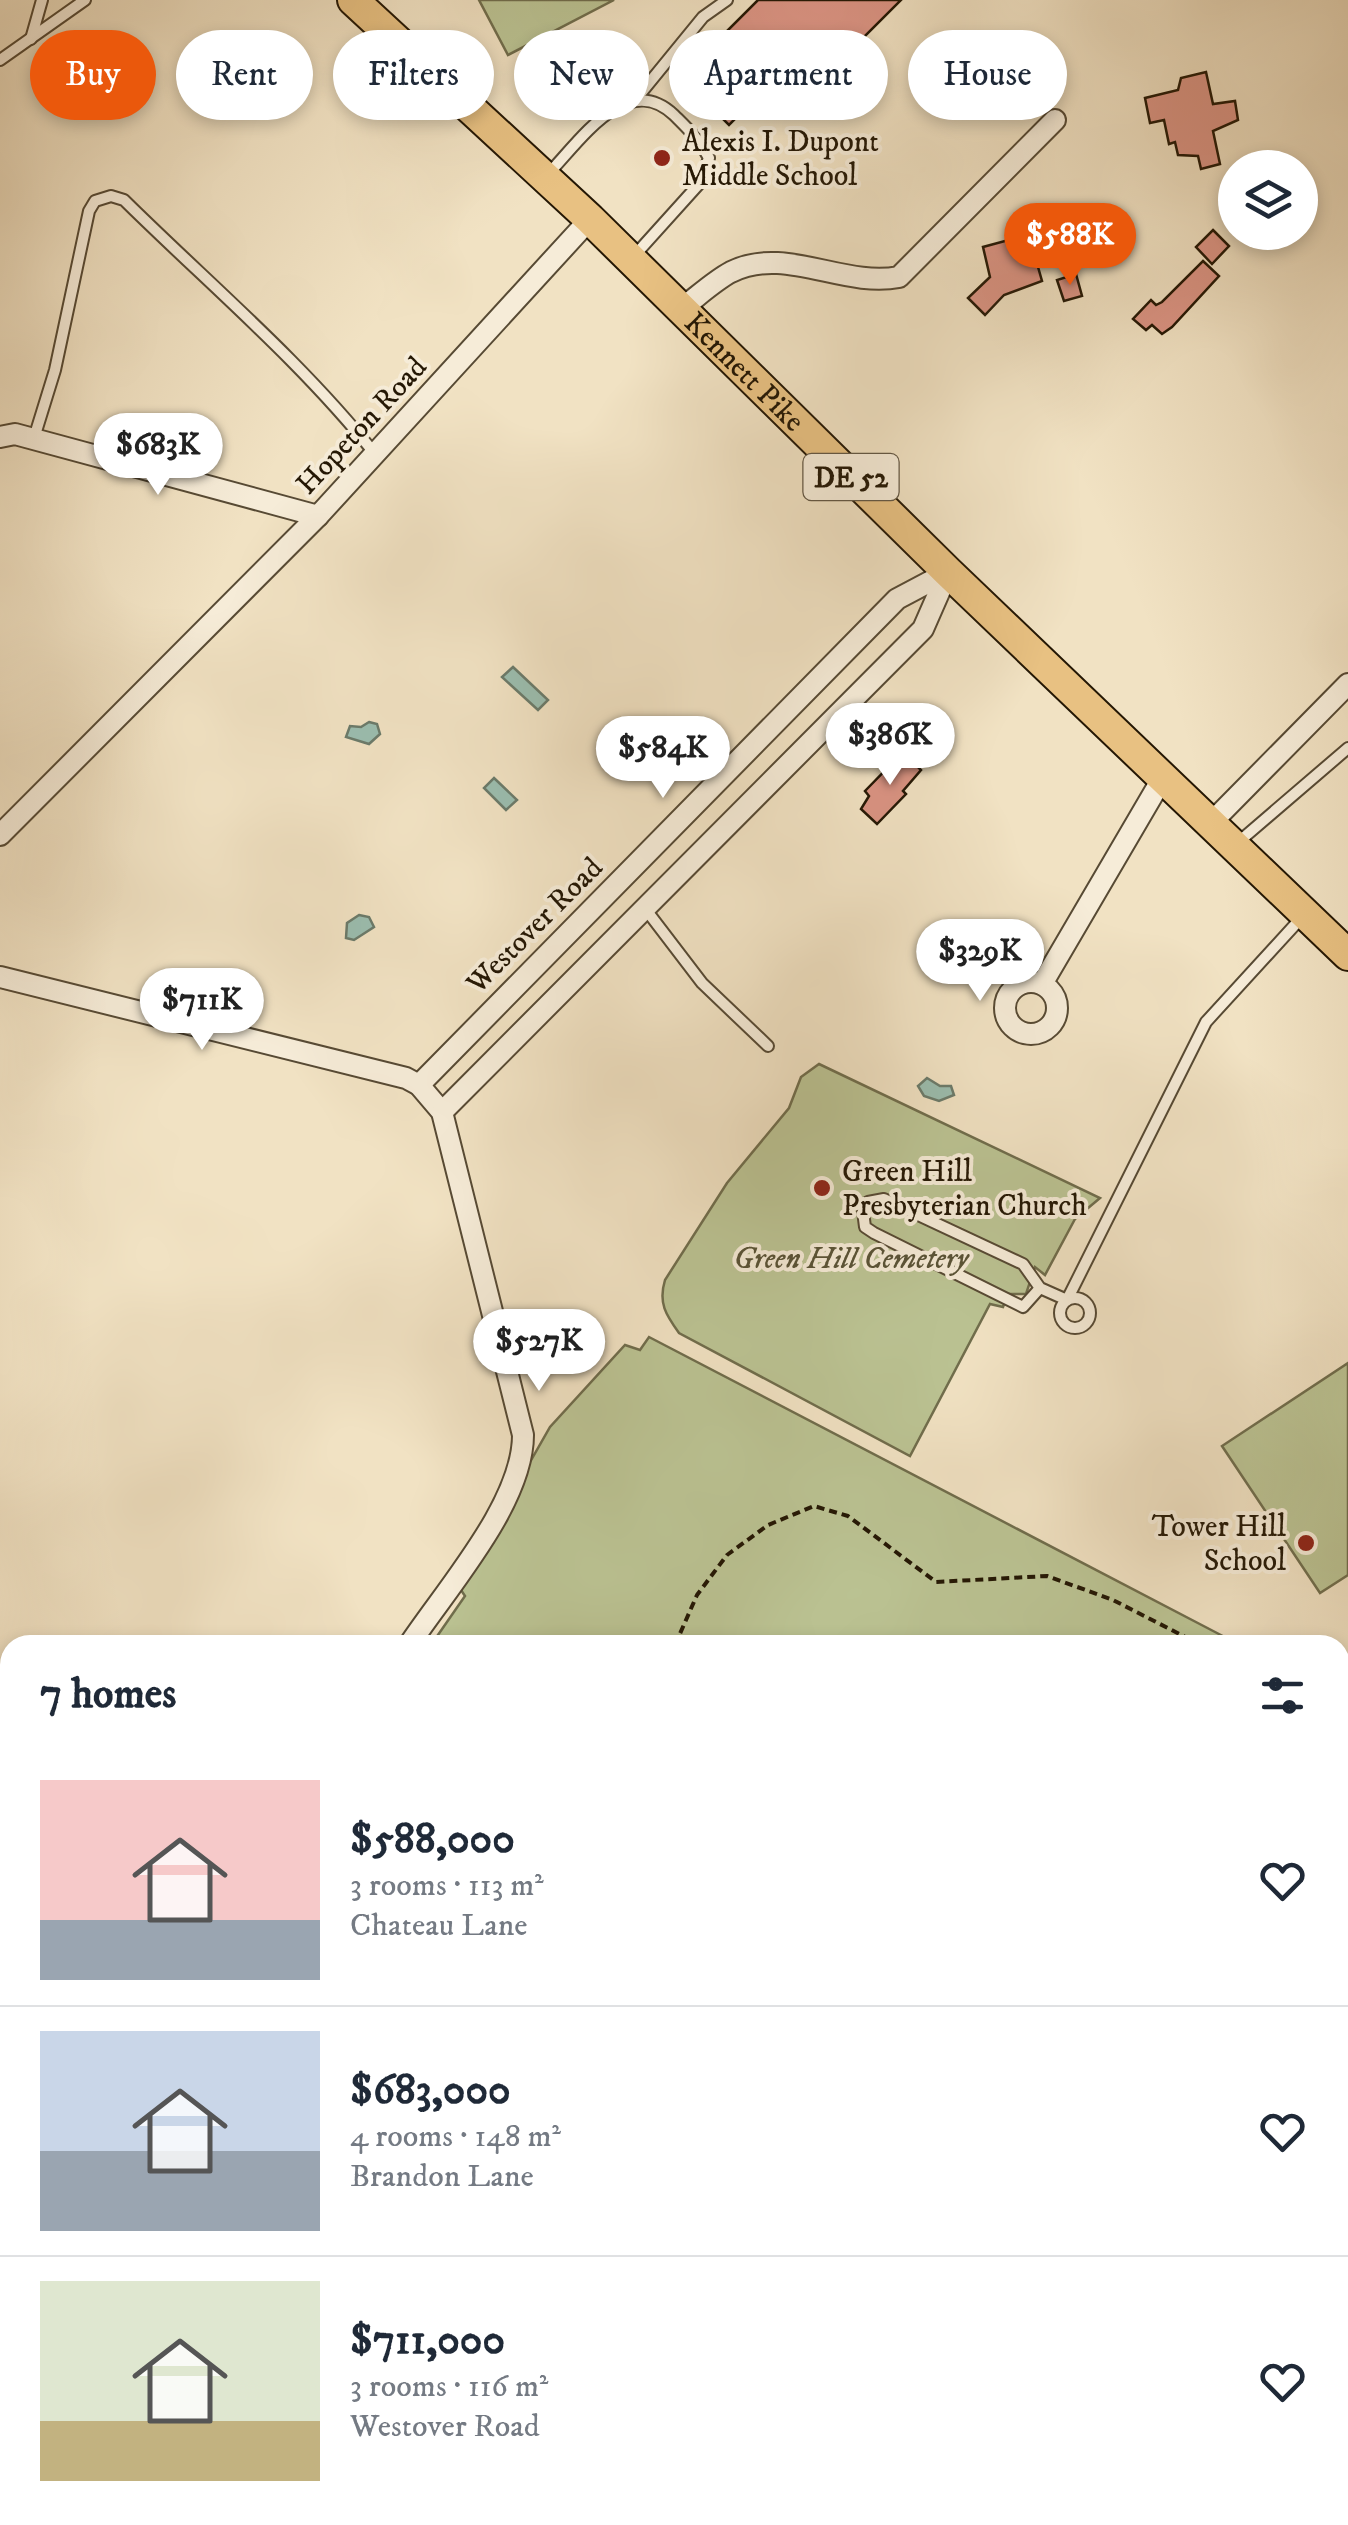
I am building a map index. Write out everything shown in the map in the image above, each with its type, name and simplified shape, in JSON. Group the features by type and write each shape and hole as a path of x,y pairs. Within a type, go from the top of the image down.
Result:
{"main road":[{"name":"Kennett Pike","path":"353,0 590,219 948,572 1348,956"}],"street":[{"path":"681,309 730,272 756,263 786,264 873,280 898,277 1055,120"},
{"name":"Hopeton Road","path":"0,835 318,516 590,219"},
{"path":"0,437 16,434 318,516"},
{"path":"442,1112 647,911 923,629 948,572"},
{"name":"Westover Road","path":"419,1084 897,599 948,572"},
{"path":"1209,825 1348,684"},
{"path":"1042,984 1162,779"},
{"path":"0,977 419,1084 442,1112 524,1435 523,1460 509,1495 416,1635"}],"lane":[{"path":"34,30 42,0"},
{"path":"44,30 85,0"},
{"path":"649,82 703,17 727,0"},
{"path":"0,60 30,41"},
{"path":"631,260 700,184 708,158 700,140 665,106 649,102"},
{"path":"545,177 601,120"},
{"path":"34,439 55,370 90,211 95,201 111,196 124,200 257,324 326,394 375,454"},
{"path":"1233,847 1348,748"},
{"path":"647,911 702,982 768,1046"},
{"path":"1040,1288 1023,1306 874,1234 865,1227 862,1211 868,1202 884,1199 1023,1264 1040,1288 1066,1300 1206,1022 1306,913"}],"path":[{"path":"680,1635 698,1595 727,1555 768,1525 814,1506 848,1516 936,1582 1048,1576 1113,1600 1181,1635"}],"green space":[{"path":"479,0 614,0 556,30 514,30 514,52 508,55"},
{"name":"Green Hill Cemetery","path":"819,1064 1100,1198 1075,1219 1045,1275 1035,1267 1026,1294 1008,1294 1003,1307 990,1304 910,1456 679,1333 663,1302 665,1280 727,1183 789,1108 801,1077"},
{"path":"649,1337 1221,1635 438,1635 465,1596 459,1587 550,1427 625,1345 640,1350"},
{"name":"Tower Hill School","path":"1348,1363 1348,1575 1320,1593 1222,1446"}],"shaded area":[{"path":"513,667 548,700 538,710 502,677"},
{"path":"369,722 377,724 380,734 369,744 346,737 350,726 361,727"},
{"path":"494,778 517,800 506,810 484,788"},
{"path":"359,915 369,917 374,927 354,940 346,938 347,923"},
{"path":"927,1078 940,1086 951,1086 954,1095 939,1101 924,1096 918,1086"}],"building":[{"path":"758,0 901,0 871,30 728,30"},
{"path":"1206,72 1213,104 1235,101 1238,120 1213,131 1218,165 1201,169 1198,156 1178,155 1175,142 1169,144 1164,120 1150,123 1145,98 1178,90 1181,78"},
{"path":"1046,230 1052,249 1034,253 1042,281 1004,295 985,315 968,298 990,277 983,247"},
{"path":"1213,230 1218,235 1218,250 1225,250 1212,264 1196,247"},
{"path":"1203,261 1219,276 1172,327 1162,334 1152,325 1146,330 1133,319 1151,300 1156,305 1162,302"},
{"path":"1076,274 1082,296 1064,301 1057,280"},
{"path":"903,752 921,770 903,791 906,794 877,824 861,809 869,796 865,791"}],"place":[{"name":"Alexis I. Dupont Middle School","path":"662,158"},
{"name":"Green Hill Presbyterian Church","path":"822,1188"},
{"name":"Tower Hill School","path":"1306,1543"}]}
